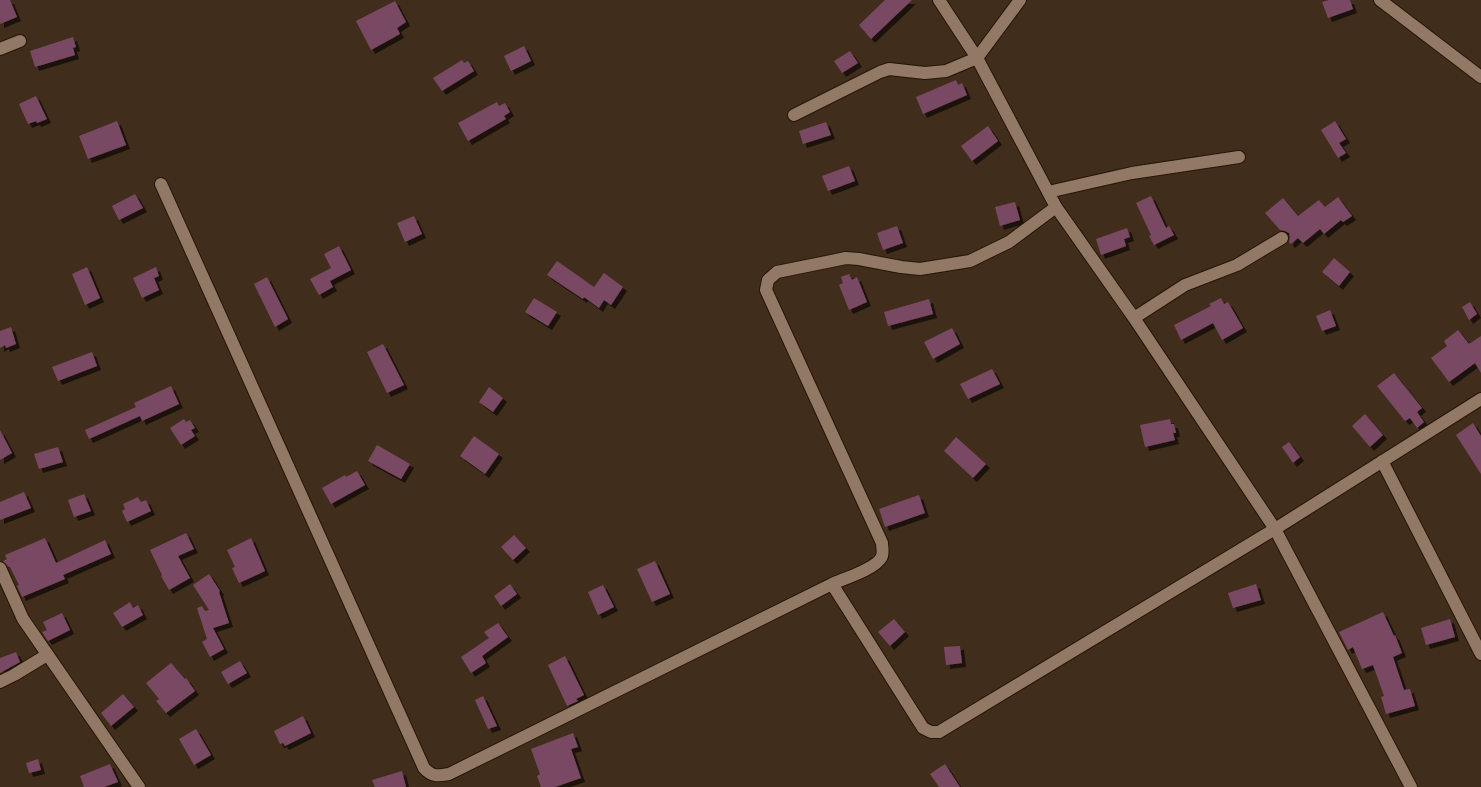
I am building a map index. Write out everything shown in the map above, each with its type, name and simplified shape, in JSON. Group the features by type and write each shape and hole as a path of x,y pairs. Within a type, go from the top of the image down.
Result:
{"street":[{"path":"938,0 977,58 1056,207 1134,318 1275,528 1411,787"},
{"path":"794,114 889,69 925,73 946,71 977,58 1020,0"},
{"path":"1380,0 1481,77"},
{"path":"0,48 20,41"},
{"path":"1048,192 1132,173 1239,158"},
{"path":"161,184 424,768 429,774 439,776 449,774 874,565 881,559 882,543 766,290 768,280 777,272 846,258 920,269 970,261 1009,242 1056,207"},
{"path":"1134,318 1185,285 1237,265 1282,238"},
{"path":"832,584 923,728 931,732 939,732 1275,528 1481,399"},
{"path":"1382,461 1481,654"},
{"path":"0,568 23,619 138,787"},
{"path":"0,682 47,654"}],"building":[{"path":"0,0 10,0 17,17 0,24"},
{"path":"885,0 912,0 871,39 859,25"},
{"path":"1350,0 1353,9 1328,18 1322,2"},
{"path":"395,1 406,22 397,28 400,34 371,50 356,21"},
{"path":"73,37 76,47 73,48 75,55 35,67 30,51"},
{"path":"524,46 531,61 511,71 504,56"},
{"path":"850,51 858,63 842,73 834,61"},
{"path":"462,60 464,63 468,61 474,71 442,91 433,78"},
{"path":"956,80 958,85 962,83 967,95 923,114 916,97"},
{"path":"36,96 47,119 28,124 19,104"},
{"path":"497,102 499,106 505,103 510,112 504,116 506,119 468,141 458,123"},
{"path":"117,121 126,145 88,159 79,136"},
{"path":"1335,121 1346,139 1339,143 1346,153 1338,158 1321,130"},
{"path":"826,122 831,135 803,144 799,131"},
{"path":"988,126 998,141 972,161 961,146"},
{"path":"849,166 855,181 828,191 822,176"},
{"path":"135,194 143,208 119,220 112,206"},
{"path":"1151,196 1166,228 1169,226 1174,235 1154,245 1136,203"},
{"path":"1338,197 1352,216 1343,222 1341,220 1324,234 1320,229 1303,243 1298,238 1291,244 1289,242 1289,233 1280,230 1265,213 1283,198 1298,216 1319,200 1325,207"},
{"path":"1015,202 1020,220 1000,226 995,207"},
{"path":"414,216 422,234 405,242 397,223"},
{"path":"897,226 903,243 883,250 877,233"},
{"path":"1127,228 1130,237 1124,239 1126,246 1101,255 1096,239"},
{"path":"339,246 351,270 330,281 333,287 319,295 310,279 331,268 324,254"},
{"path":"1334,258 1350,272 1339,286 1322,272"},
{"path":"557,261 594,287 604,273 623,287 611,305 604,300 599,308 547,275"},
{"path":"87,267 100,298 85,305 72,274"},
{"path":"156,267 159,276 154,278 159,290 142,298 133,278"},
{"path":"849,274 852,280 857,277 867,302 849,310 839,285 843,283 841,277"},
{"path":"267,277 288,319 275,327 254,284"},
{"path":"534,298 557,312 548,326 525,312"},
{"path":"1221,298 1224,304 1228,302 1243,328 1222,340 1213,323 1181,340 1174,325 1211,306 1209,304"},
{"path":"929,299 933,314 888,326 884,312"},
{"path":"1470,302 1477,314 1469,320 1462,307"},
{"path":"1330,310 1336,326 1322,331 1316,316"},
{"path":"11,327 16,344 6,348 5,345 0,348 0,331"},
{"path":"952,328 960,344 933,359 924,342"},
{"path":"1458,330 1469,344 1481,336 1481,373 1475,363 1449,382 1431,358 1447,346 1444,341"},
{"path":"383,344 404,385 387,393 367,352"},
{"path":"92,352 97,366 58,381 52,367"},
{"path":"992,369 1000,384 968,399 960,384"},
{"path":"1394,373 1422,408 1417,412 1424,422 1417,428 1410,418 1405,421 1377,386"},
{"path":"171,386 179,404 142,421 140,416 89,439 85,430 136,407 134,403"},
{"path":"489,387 503,398 493,412 479,402"},
{"path":"1365,414 1383,435 1370,447 1352,426"},
{"path":"184,419 186,422 190,420 195,428 191,430 195,436 181,445 170,428"},
{"path":"1170,419 1171,424 1174,424 1176,433 1173,433 1175,440 1145,447 1140,425"},
{"path":"1473,423 1481,436 1481,474 1456,435"},
{"path":"0,430 12,453 0,460"},
{"path":"474,436 499,454 485,474 460,456"},
{"path":"956,437 986,464 973,478 944,451"},
{"path":"1289,442 1300,457 1293,463 1282,447"},
{"path":"377,445 410,464 401,479 368,461"},
{"path":"58,447 63,462 39,469 34,454"},
{"path":"357,471 365,485 331,504 322,488 345,475 346,477"},
{"path":"24,492 31,508 0,520 0,502"},
{"path":"84,494 91,511 74,517 68,500"},
{"path":"919,495 925,513 885,527 879,509"},
{"path":"138,497 141,502 146,500 151,511 127,522 122,511 125,509 123,504"},
{"path":"186,533 194,549 178,556 190,578 169,590 150,550"},
{"path":"514,535 526,548 513,560 501,547"},
{"path":"45,538 56,563 105,540 111,554 63,575 65,579 22,597 17,586 19,585 10,567 3,561 7,559 5,555"},
{"path":"251,538 265,571 239,583 232,568 235,567 227,550"},
{"path":"655,561 670,594 652,602 637,569"},
{"path":"209,574 220,591 229,623 213,628 224,649 210,657 202,642 207,639 197,608 202,606 205,611 209,610 193,585"},
{"path":"510,584 517,594 501,606 494,596"},
{"path":"1256,584 1261,600 1233,608 1228,593"},
{"path":"603,585 614,607 598,615 588,592"},
{"path":"130,602 133,608 138,605 143,615 122,627 113,613"},
{"path":"1383,612 1402,653 1393,657 1404,690 1410,689 1415,706 1386,714 1381,697 1384,696 1373,665 1362,669 1353,647 1348,650 1339,632"},
{"path":"62,613 70,630 48,641 42,632 47,630 43,622"},
{"path":"894,619 905,632 890,646 878,632"},
{"path":"1450,619 1455,637 1426,645 1421,628"},
{"path":"498,623 508,637 482,656 486,663 471,673 461,657 489,638 484,632"},
{"path":"960,646 962,663 946,665 944,647"},
{"path":"16,652 20,662 0,673 0,658"},
{"path":"565,656 584,695 576,699 578,701 567,706 548,665"},
{"path":"240,661 247,673 228,684 221,672"},
{"path":"171,663 186,678 195,691 166,713 156,701 159,699 146,683"},
{"path":"123,694 134,707 111,726 101,713"},
{"path":"483,696 497,726 488,729 475,700"},
{"path":"303,716 311,733 285,746 283,743 280,744 274,731"},
{"path":"196,729 211,755 194,765 179,739"},
{"path":"573,733 578,747 571,749 581,778 555,787 541,787 537,776 540,774 531,749"},
{"path":"38,759 41,770 29,773 26,763"},
{"path":"110,764 118,782 104,787 84,787 80,776"},
{"path":"945,764 960,787 939,787 930,774"},
{"path":"402,771 406,787 375,787 372,780"}]}
